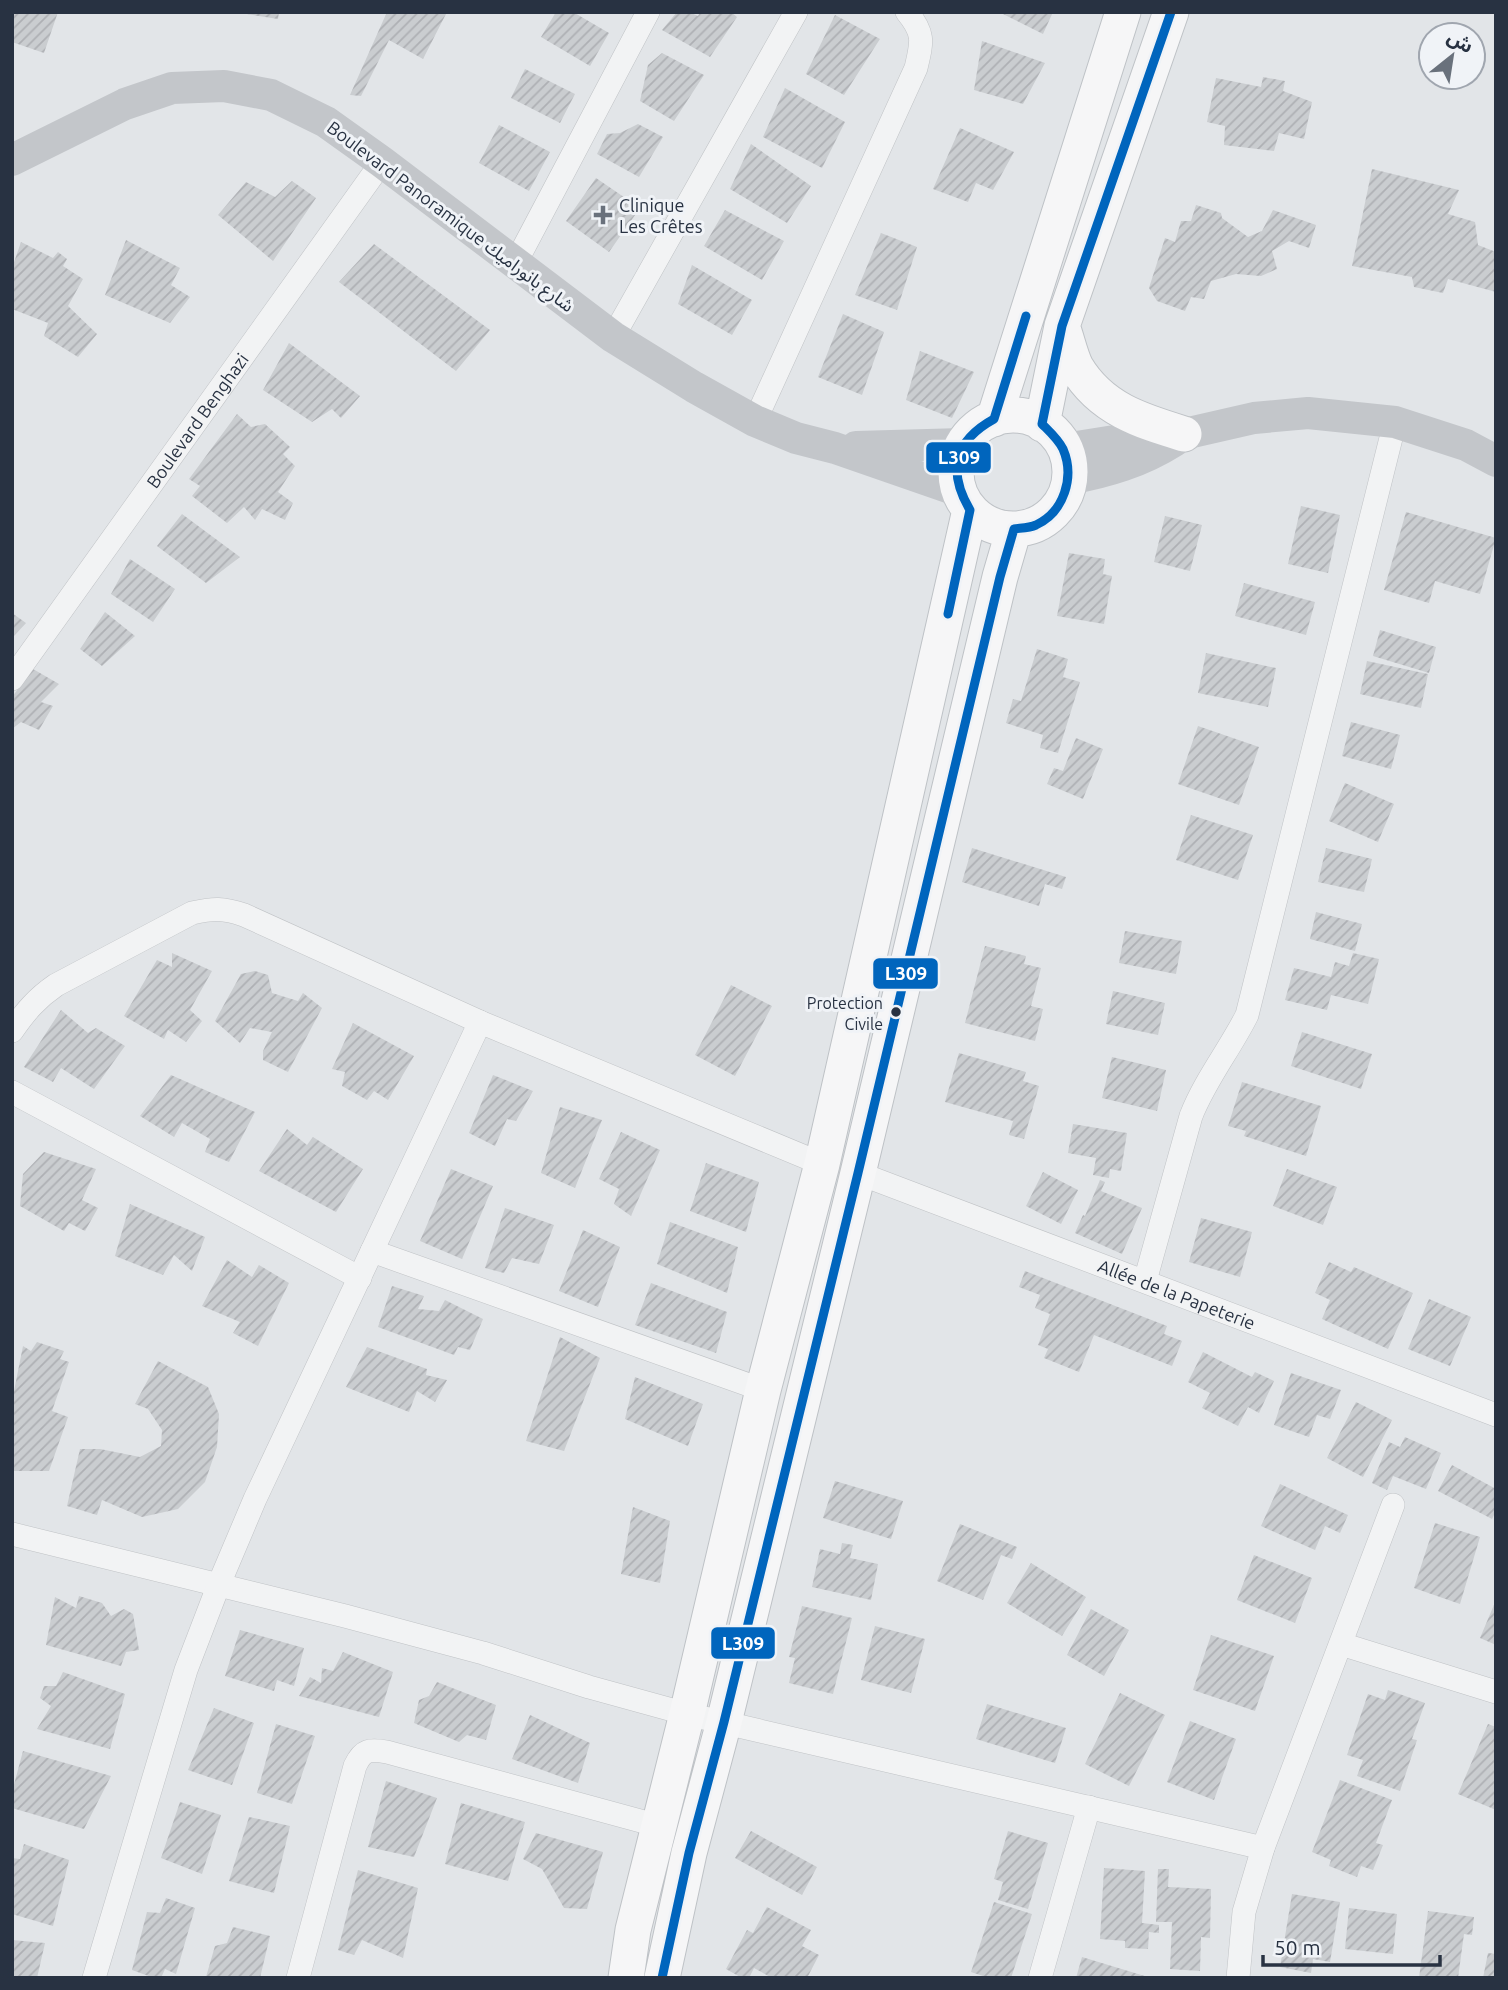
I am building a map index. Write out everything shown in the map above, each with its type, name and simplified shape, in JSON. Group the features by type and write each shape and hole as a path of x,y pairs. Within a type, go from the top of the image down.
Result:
{"main road":[{"path":"994,419 1123,12"},
{"path":"965,501 987,523 1014,529 1034,526 1050,515 1063,499 1058,451 1062,326 1171,12"},
{"name":"Boulevard Panoramique شارع بانوراميك","path":"12,160 125,104 172,88 223,86 271,95 326,122 612,337 685,382 755,421 796,438 835,448 965,501"},
{"path":"1062,326 1075,364 1085,380 1105,399 1123,413 1184,434"},
{"path":"626,1978 633,1930 763,1390 822,1164 965,501 956,467 963,444 976,429 994,419 1022,417 1058,451 1116,469 1162,449 1184,434 1254,418 1308,413 1395,422 1466,444 1496,461"},
{"name":"Boulevard Panoramique شارع بانوراميك","path":"835,448 963,444"},
{"path":"662,1978 689,1853 724,1722 1014,529"}],"street":[{"path":"515,264 648,12"},
{"path":"612,337 796,12"},
{"path":"755,421 916,68 922,44 918,25 907,12"},
{"name":"Boulevard Benghazi","path":"12,679 382,162"},
{"path":"1145,1282 1199,1094 1247,1014 1395,422"},
{"path":"12,1031 28,1008 56,985 192,913 211,908 226,909 480,1022 822,1164"},
{"path":"94,1978 186,1670 219,1584 255,1499 480,1022"},
{"path":"12,1092 360,1278"},
{"name":"Allée de la Papeterie","path":"858,1173 1496,1415"},
{"path":"372,1251 763,1390"},
{"path":"1238,1978 1244,1912 1263,1848 1393,1505"},
{"path":"12,1534 219,1584 471,1650 687,1714 1263,1848"},
{"path":"1341,1644 1496,1692"},
{"path":"298,1978 355,1766 360,1756 369,1751 387,1752 659,1826"},
{"path":"1040,1978 1089,1807"}],"building":[{"path":"12,12 58,12 44,53 12,42"},
{"path":"247,12 279,12 278,19"},
{"path":"387,12 447,12 423,59 389,40 361,96 350,95"},
{"path":"556,12 573,12 609,33 590,66 541,37"},
{"path":"677,12 689,12 698,16 700,12 731,12 737,17 710,57 662,30"},
{"path":"999,12 1053,12 1043,34"},
{"path":"835,15 880,39 844,95 806,74"},
{"path":"982,41 1045,63 1023,104 974,90"},
{"path":"662,53 704,75 674,121 640,101 648,65"},
{"path":"525,69 575,94 560,123 511,98"},
{"path":"1263,77 1285,81 1283,91 1312,102 1304,139 1279,133 1274,151 1224,145 1225,126 1207,122 1216,78 1261,87"},
{"path":"785,88 845,122 822,168 763,137"},
{"path":"638,124 663,137 639,177 597,154 607,134 620,133"},
{"path":"499,125 550,152 529,191 479,163"},
{"path":"960,128 1014,152 993,190 976,183 968,202 933,189"},
{"path":"751,144 811,186 787,223 730,189"},
{"path":"1372,169 1459,190 1448,214 1475,222 1478,245 1496,252 1496,292 1448,279 1443,293 1414,287 1412,277 1352,266"},
{"name":"Clinique Les Crêtes","path":"596,178 640,208 609,252 566,221"},
{"path":"292,181 316,198 273,261 218,215 246,182 275,197"},
{"path":"1196,205 1221,213 1222,218 1248,237 1262,231 1273,210 1316,225 1309,248 1289,241 1272,251 1277,269 1261,276 1236,274 1211,281 1204,299 1191,297 1185,311 1157,301 1149,288 1165,238 1175,242 1181,221 1191,221"},
{"path":"725,210 784,241 762,280 704,246"},
{"path":"881,233 917,247 897,310 855,295"},
{"path":"126,240 180,268 171,285 190,297 170,323 105,295"},
{"path":"21,242 53,258 58,252 67,259 63,266 83,279 68,306 97,334 78,357 44,336 48,323 12,309 12,268"},
{"path":"374,244 490,330 456,371 339,282"},
{"path":"692,265 752,300 732,335 678,304"},
{"path":"843,314 884,332 862,395 818,377"},
{"path":"289,343 360,396 341,418 332,409 312,422 263,390"},
{"path":"920,351 974,372 952,418 906,400"},
{"path":"237,414 251,427 265,424 290,447 283,454 295,466 278,492 293,503 285,520 262,509 255,520 244,507 227,523 192,496 200,486 189,479"},
{"path":"1301,506 1340,515 1328,573 1288,564"},
{"path":"1406,512 1496,538 1480,594 1435,581 1429,603 1384,590"},
{"path":"182,514 240,557 206,583 157,546"},
{"path":"1165,516 1202,525 1190,571 1154,562"},
{"path":"1069,553 1105,559 1103,574 1112,576 1104,624 1057,616"},
{"path":"130,559 175,589 153,622 111,594"},
{"path":"1244,583 1315,602 1306,635 1235,616"},
{"path":"105,612 135,636 102,666 80,649"},
{"path":"12,613 26,623 12,638"},
{"path":"1380,630 1436,647 1429,673 1373,656"},
{"path":"1037,649 1068,659 1063,677 1080,682 1058,753 1040,748 1043,735 1006,723 1013,699 1021,701"},
{"path":"1206,653 1276,668 1268,707 1198,693"},
{"path":"1367,661 1428,674 1421,708 1360,694"},
{"path":"33,669 59,684 41,702 53,706 39,730 21,722 12,729 12,697"},
{"path":"1351,722 1400,735 1391,769 1342,756"},
{"path":"1198,726 1259,747 1239,805 1178,784"},
{"path":"1076,738 1103,749 1083,799 1047,784 1054,768 1063,771"},
{"path":"1345,783 1394,804 1378,842 1329,821"},
{"path":"1191,815 1253,835 1238,880 1176,860"},
{"path":"972,848 1066,877 1062,889 1045,884 1039,906 962,882"},
{"path":"1326,848 1372,859 1364,892 1318,882"},
{"path":"1316,912 1362,924 1355,951 1310,939"},
{"path":"1125,931 1182,941 1176,974 1119,963"},
{"path":"985,946 1026,956 1024,964 1041,968 1031,1006 1043,1009 1035,1041 965,1023"},
{"path":"172,953 212,971 190,1010 202,1021 186,1042 168,1030 164,1039 124,1016 157,960 172,967"},
{"path":"1353,953 1379,959 1368,1004 1331,995 1327,1010 1285,1000 1294,968 1331,977 1335,962 1349,966"},
{"path":"255,971 268,975 272,993 298,1001 303,993 322,1008 288,1072 263,1060 263,1051 272,1032 250,1028 240,1043 215,1021 241,974"},
{"path":"731,985 772,1006 735,1076 695,1055"},
{"path":"1113,991 1165,1003 1158,1035 1106,1024"},
{"path":"61,1010 88,1033 96,1028 125,1046 94,1089 61,1068 53,1082 24,1067"},
{"path":"353,1023 414,1056 388,1100 374,1091 367,1100 342,1086 345,1072 332,1069"},
{"path":"1302,1032 1372,1054 1361,1089 1291,1066"},
{"path":"959,1053 1026,1072 1023,1081 1039,1086 1024,1139 1009,1135 1013,1121 945,1102"},
{"path":"1112,1057 1166,1070 1157,1111 1102,1098"},
{"path":"171,1075 255,1112 229,1162 205,1152 210,1139 182,1123 174,1137 140,1116"},
{"path":"493,1075 533,1091 516,1121 507,1119 495,1146 469,1133"},
{"path":"1242,1082 1321,1106 1306,1156 1244,1136 1246,1131 1228,1126"},
{"path":"560,1107 602,1120 575,1188 541,1173"},
{"path":"1073,1124 1127,1133 1121,1171 1110,1169 1109,1178 1093,1175 1096,1158 1068,1153"},
{"path":"287,1129 307,1145 313,1137 363,1169 336,1212 259,1171"},
{"path":"621,1132 660,1150 631,1216 614,1204 619,1189 599,1179"},
{"path":"44,1152 96,1169 82,1200 98,1208 85,1231 69,1223 64,1231 20,1206 23,1174"},
{"path":"706,1163 759,1182 746,1232 690,1211"},
{"path":"451,1169 493,1186 462,1259 420,1241"},
{"path":"1287,1169 1337,1187 1323,1225 1273,1206"},
{"path":"1043,1172 1078,1190 1061,1224 1026,1206"},
{"path":"1100,1180 1105,1182 1101,1191 1142,1208 1122,1254 1075,1233"},
{"path":"130,1204 205,1237 192,1271 174,1255 163,1275 115,1256"},
{"path":"505,1208 554,1225 539,1264 512,1258 504,1273 485,1268"},
{"path":"1201,1218 1252,1232 1240,1277 1189,1262"},
{"path":"670,1222 738,1247 727,1293 657,1264"},
{"path":"583,1230 620,1247 598,1307 559,1291"},
{"path":"227,1260 252,1277 259,1265 289,1283 258,1346 233,1333 240,1322 202,1306"},
{"path":"1329,1262 1351,1272 1354,1267 1413,1293 1388,1349 1322,1319 1330,1300 1315,1293"},
{"path":"1025,1271 1167,1326 1164,1334 1182,1341 1172,1366 1094,1335 1079,1372 1044,1358 1048,1349 1038,1345 1050,1314 1035,1308 1040,1295 1019,1287"},
{"path":"651,1283 727,1312 716,1353 635,1325"},
{"path":"392,1286 424,1296 418,1309 439,1311 445,1300 483,1319 470,1350 458,1347 454,1355 378,1327"},
{"path":"1429,1299 1471,1317 1450,1366 1408,1349"},
{"path":"560,1337 600,1358 564,1451 526,1441"},
{"path":"37,1342 64,1351 60,1359 69,1362 52,1411 68,1417 49,1471 12,1471 12,1401 23,1346 31,1351"},
{"path":"367,1347 427,1369 426,1375 447,1380 435,1402 417,1391 409,1412 346,1387"},
{"path":"1203,1352 1252,1377 1255,1372 1274,1381 1259,1413 1248,1407 1238,1426 1202,1408 1210,1393 1188,1382"},
{"path":"158,1361 208,1387 219,1414 217,1447 205,1482 178,1509 142,1517 102,1500 97,1515 67,1506 80,1449 100,1449 140,1457 161,1446 162,1430 148,1409 135,1404"},
{"path":"1291,1373 1341,1390 1330,1419 1317,1415 1309,1437 1274,1425"},
{"path":"635,1377 703,1404 688,1446 625,1419"},
{"path":"1356,1402 1392,1420 1363,1477 1327,1458"},
{"path":"1405,1437 1441,1453 1426,1489 1393,1476 1387,1490 1372,1483 1389,1442 1400,1447"},
{"path":"1452,1465 1496,1489 1496,1511 1492,1519 1438,1491"},
{"path":"835,1481 903,1501 891,1539 823,1518"},
{"path":"1280,1484 1348,1515 1340,1533 1325,1526 1315,1550 1261,1526"},
{"path":"633,1507 670,1521 660,1583 621,1574"},
{"path":"1435,1523 1480,1537 1460,1604 1414,1588"},
{"path":"960,1524 1017,1547 1012,1559 1001,1555 983,1600 937,1581"},
{"path":"842,1543 853,1545 850,1558 878,1564 871,1600 812,1587 820,1549 840,1554"},
{"path":"1254,1555 1312,1578 1295,1623 1237,1600"},
{"path":"1031,1563 1086,1597 1062,1636 1007,1603"},
{"path":"79,1596 102,1603 111,1616 124,1609 133,1614 139,1650 126,1652 121,1666 46,1645 55,1597 76,1608"},
{"path":"1496,1600 1496,1645 1480,1638"},
{"path":"802,1606 852,1618 833,1694 789,1683 795,1658 789,1657"},
{"path":"1091,1609 1129,1630 1104,1676 1067,1655"},
{"path":"875,1626 925,1639 911,1693 861,1680"},
{"path":"240,1630 304,1648 294,1686 277,1680 274,1691 225,1676"},
{"path":"1211,1635 1274,1656 1255,1711 1193,1690"},
{"path":"343,1652 393,1672 379,1717 299,1696 310,1677 321,1683 322,1668 333,1671"},
{"path":"63,1672 125,1694 110,1749 37,1729 51,1706 40,1698 44,1686 56,1686"},
{"path":"437,1682 496,1705 486,1740 467,1735 459,1742 414,1723 419,1700 429,1696"},
{"path":"1388,1690 1425,1703 1412,1739 1417,1740 1400,1791 1357,1776 1363,1760 1347,1755 1368,1694 1385,1700"},
{"path":"1120,1693 1165,1715 1129,1786 1085,1764"},
{"path":"987,1704 1066,1728 1055,1763 976,1739"},
{"path":"214,1708 254,1723 232,1785 188,1770"},
{"path":"530,1715 590,1743 578,1783 512,1759"},
{"path":"1190,1721 1236,1739 1214,1800 1167,1782"},
{"path":"276,1724 315,1736 292,1804 257,1793"},
{"path":"1488,1724 1496,1727 1496,1810 1458,1794"},
{"path":"23,1751 111,1776 84,1829 12,1808 12,1792"},
{"path":"1340,1780 1392,1800 1376,1843 1383,1845 1373,1870 1361,1866 1357,1877 1329,1866 1331,1860 1312,1852"},
{"path":"386,1781 437,1798 414,1857 368,1847"},
{"path":"180,1802 221,1815 202,1874 161,1858"},
{"path":"461,1803 525,1822 508,1881 445,1864"},
{"path":"249,1817 290,1826 274,1893 229,1881"},
{"path":"751,1831 817,1867 802,1895 735,1858"},
{"path":"1008,1831 1048,1843 1028,1909 998,1900 1003,1882 994,1879"},
{"path":"536,1833 603,1852 587,1909 564,1908 542,1869 523,1859"},
{"path":"24,1844 69,1860 53,1926 12,1914 12,1858 20,1859"},
{"path":"1104,1868 1145,1871 1142,1923 1159,1925 1159,1933 1149,1932 1148,1949 1125,1948 1125,1941 1100,1939"},
{"path":"1158,1869 1169,1869 1168,1887 1211,1889 1210,1938 1201,1937 1200,1971 1170,1969 1172,1922 1156,1922"},
{"path":"358,1870 418,1888 403,1958 362,1940 354,1955 338,1950"},
{"path":"1292,1894 1340,1902 1330,1962 1313,1959 1311,1973 1280,1967"},
{"path":"166,1898 195,1908 176,1974 165,1969 161,1978 154,1978 132,1970 147,1912 160,1913"},
{"path":"994,1902 1032,1914 1011,1978 989,1978 971,1972"},
{"path":"767,1907 811,1930 802,1946 819,1955 807,1978 772,1978 754,1968 749,1978 742,1978 726,1969 747,1930 753,1933"},
{"path":"1349,1908 1397,1914 1393,1954 1345,1949"},
{"path":"1428,1911 1474,1917 1472,1935 1464,1934 1458,1978 1419,1978"},
{"path":"233,1927 270,1936 260,1978 206,1977 215,1946 227,1943"},
{"path":"12,1940 45,1943 37,1978 12,1978"},
{"path":"1488,1953 1496,1954 1496,1978 1483,1978"},
{"path":"1082,1957 1148,1977 1148,1978 1076,1978"}],"transit line":[{"name":"L309","path":"662,1978 689,1853 724,1722 858,1173 1000,577 1014,529 1033,526 1054,512 1067,482 1068,471 1063,449 1042,424 1062,326 1171,12"},
{"name":"L309","path":"948,614 970,510 958,482 958,458 970,437 994,419 1026,316"}],"place":[{"name":"Clinique Les Crêtes","path":"603,215"},
{"name":"Protection Civile","path":"896,1012"}]}
